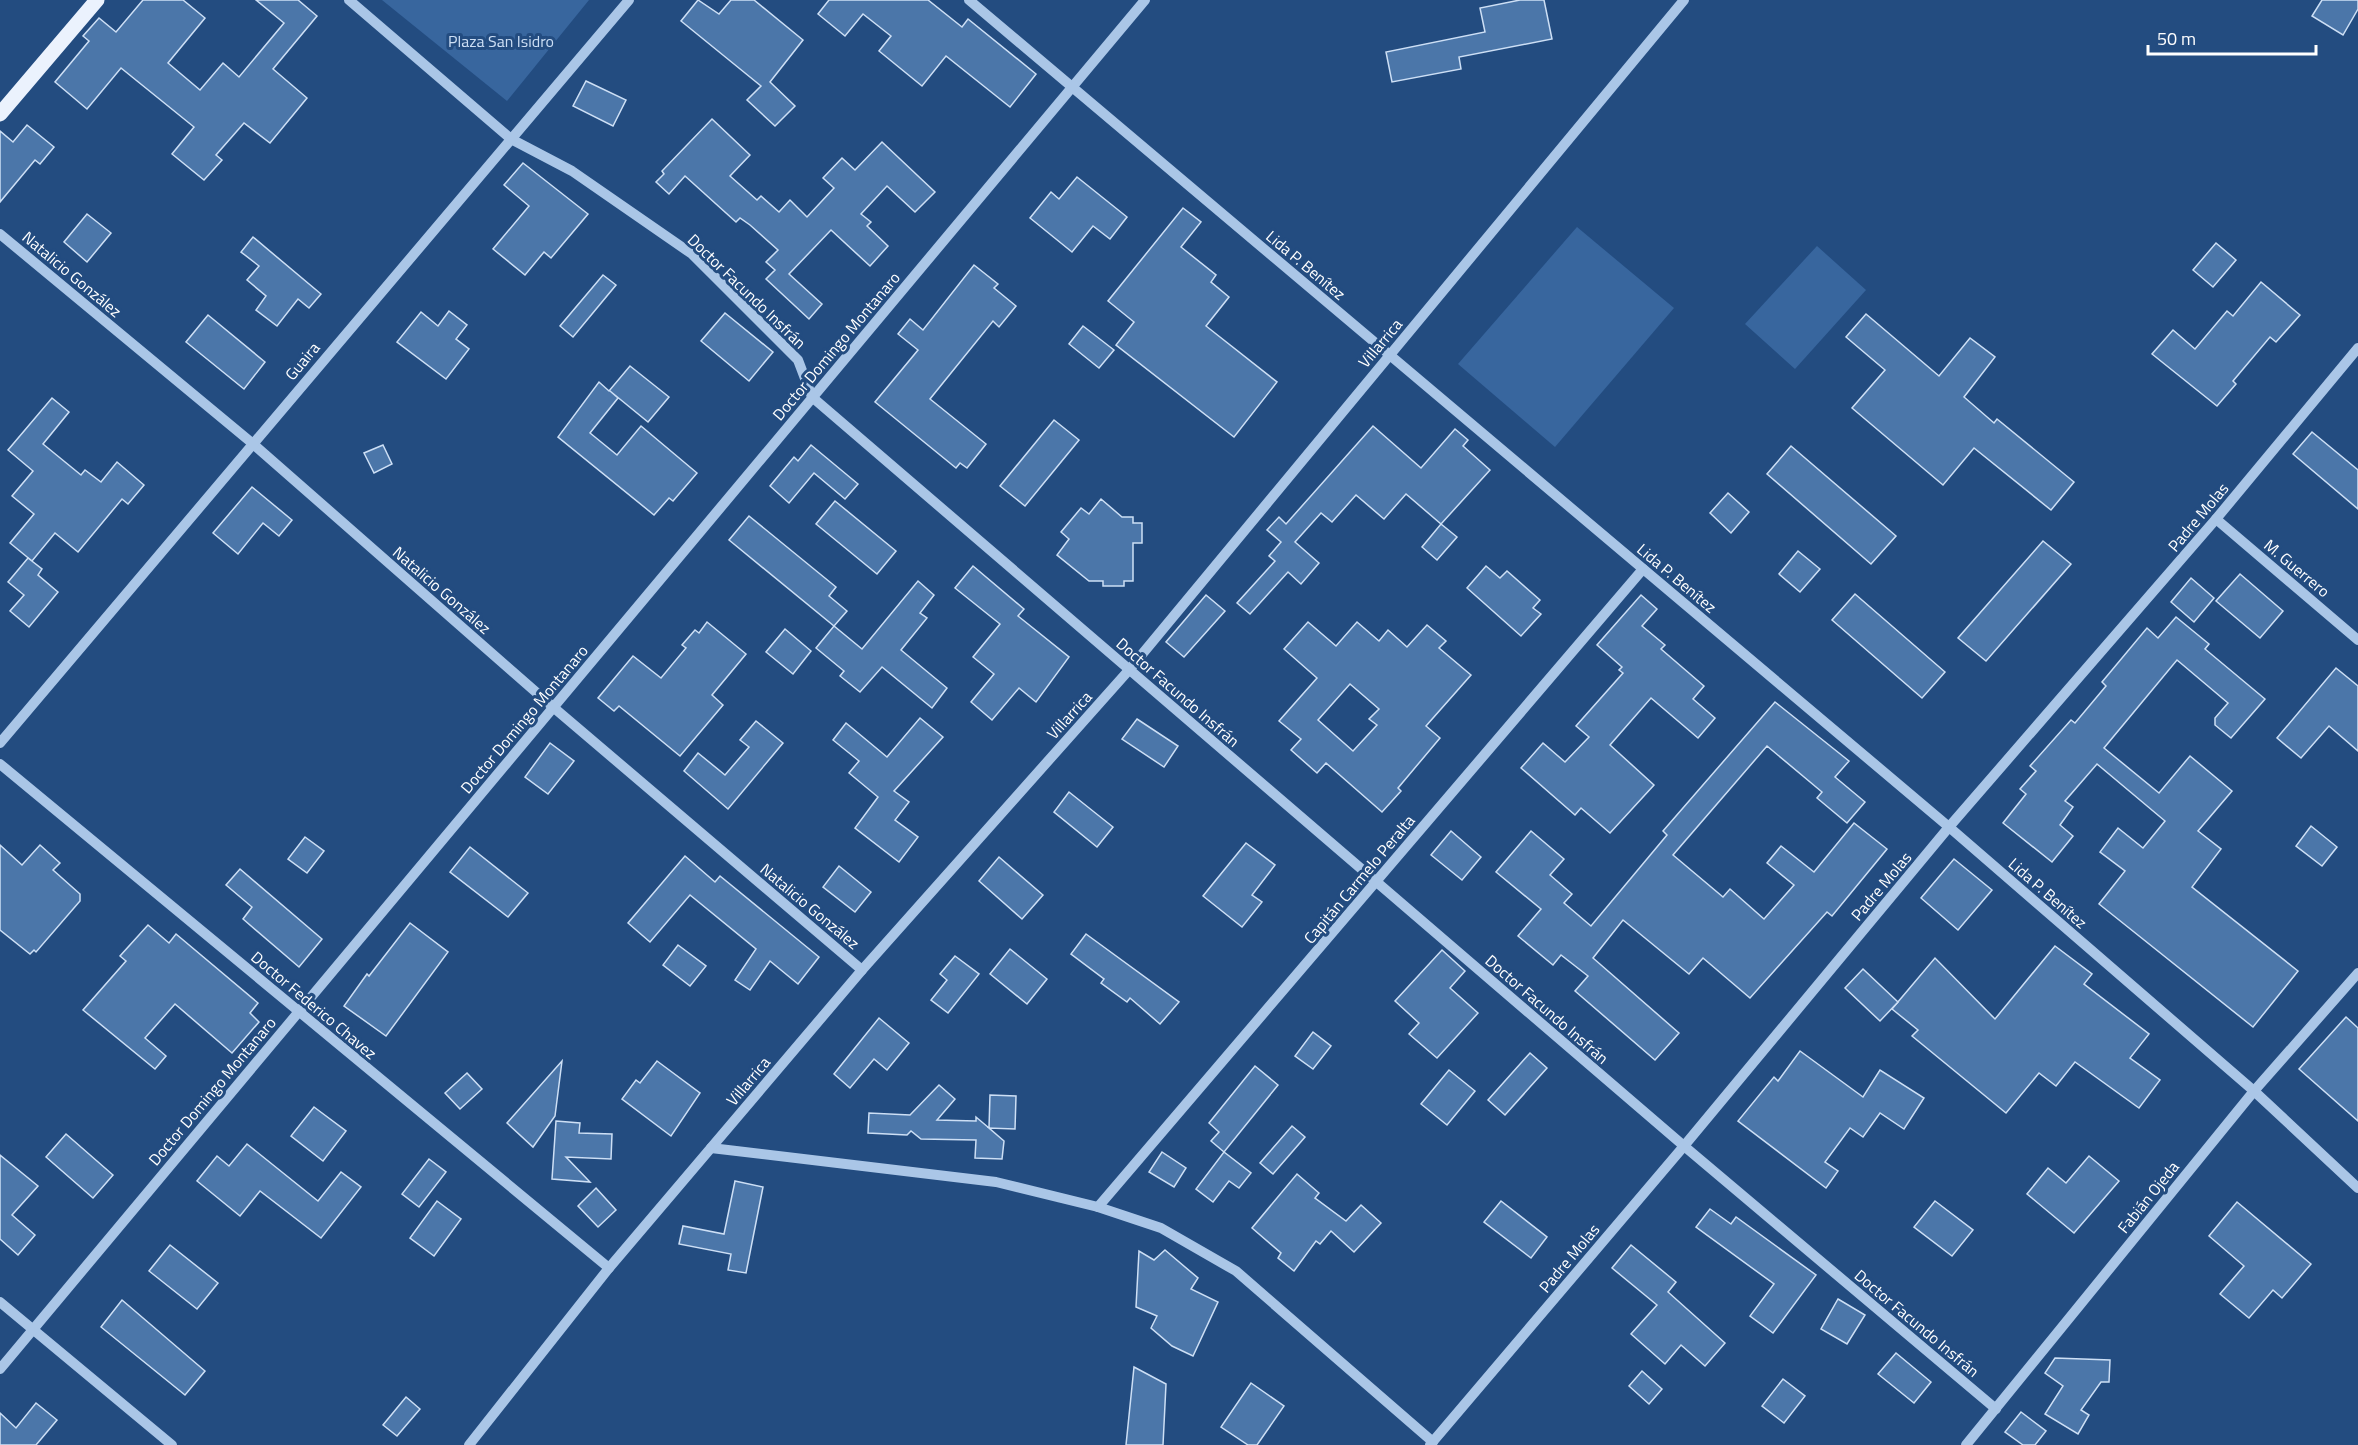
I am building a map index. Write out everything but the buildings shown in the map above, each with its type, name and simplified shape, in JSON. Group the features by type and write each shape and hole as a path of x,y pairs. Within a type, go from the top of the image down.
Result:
{"main road":[{"path":"0,114 97,0"}],"street":[{"name":"Doctor Facundo Insfrán","path":"349,0 511,139 572,171 692,254 798,360 812,398 1684,1146 1996,1409"},
{"name":"Guaira","path":"0,743 629,0"},
{"name":"Lida P. Benítez","path":"969,0 1949,827 2254,1090 2358,1188"},
{"name":"Doctor Domingo Montanaro","path":"0,1369 1144,0"},
{"name":"Villarrica","path":"469,1445 609,1269 862,970 1129,670 1684,0"},
{"name":"Natalicio González","path":"0,234 252,443 553,707 862,970"},
{"name":"Padre Molas","path":"1431,1443 1684,1146 1949,827 2216,519 2358,348"},
{"name":"M. Guerrero","path":"2216,519 2358,640"},
{"name":"Capitán Carmelo Peralta","path":"1098,1208 1643,569"},
{"name":"Doctor Federico Chavez","path":"0,764 609,1269"},
{"name":"Fabián Ojeda","path":"1966,1445 2254,1090 2358,973"},
{"path":"711,1148 996,1182 1098,1208 1161,1228 1236,1271 1431,1443"},
{"path":"0,1302 172,1445"}],"green space":[{"name":"Plaza San Isidro","path":"382,0 589,0 507,101"},
{"path":"1577,227 1674,308 1555,447 1458,364"},
{"path":"1817,246 1866,290 1795,369 1745,324"}]}
